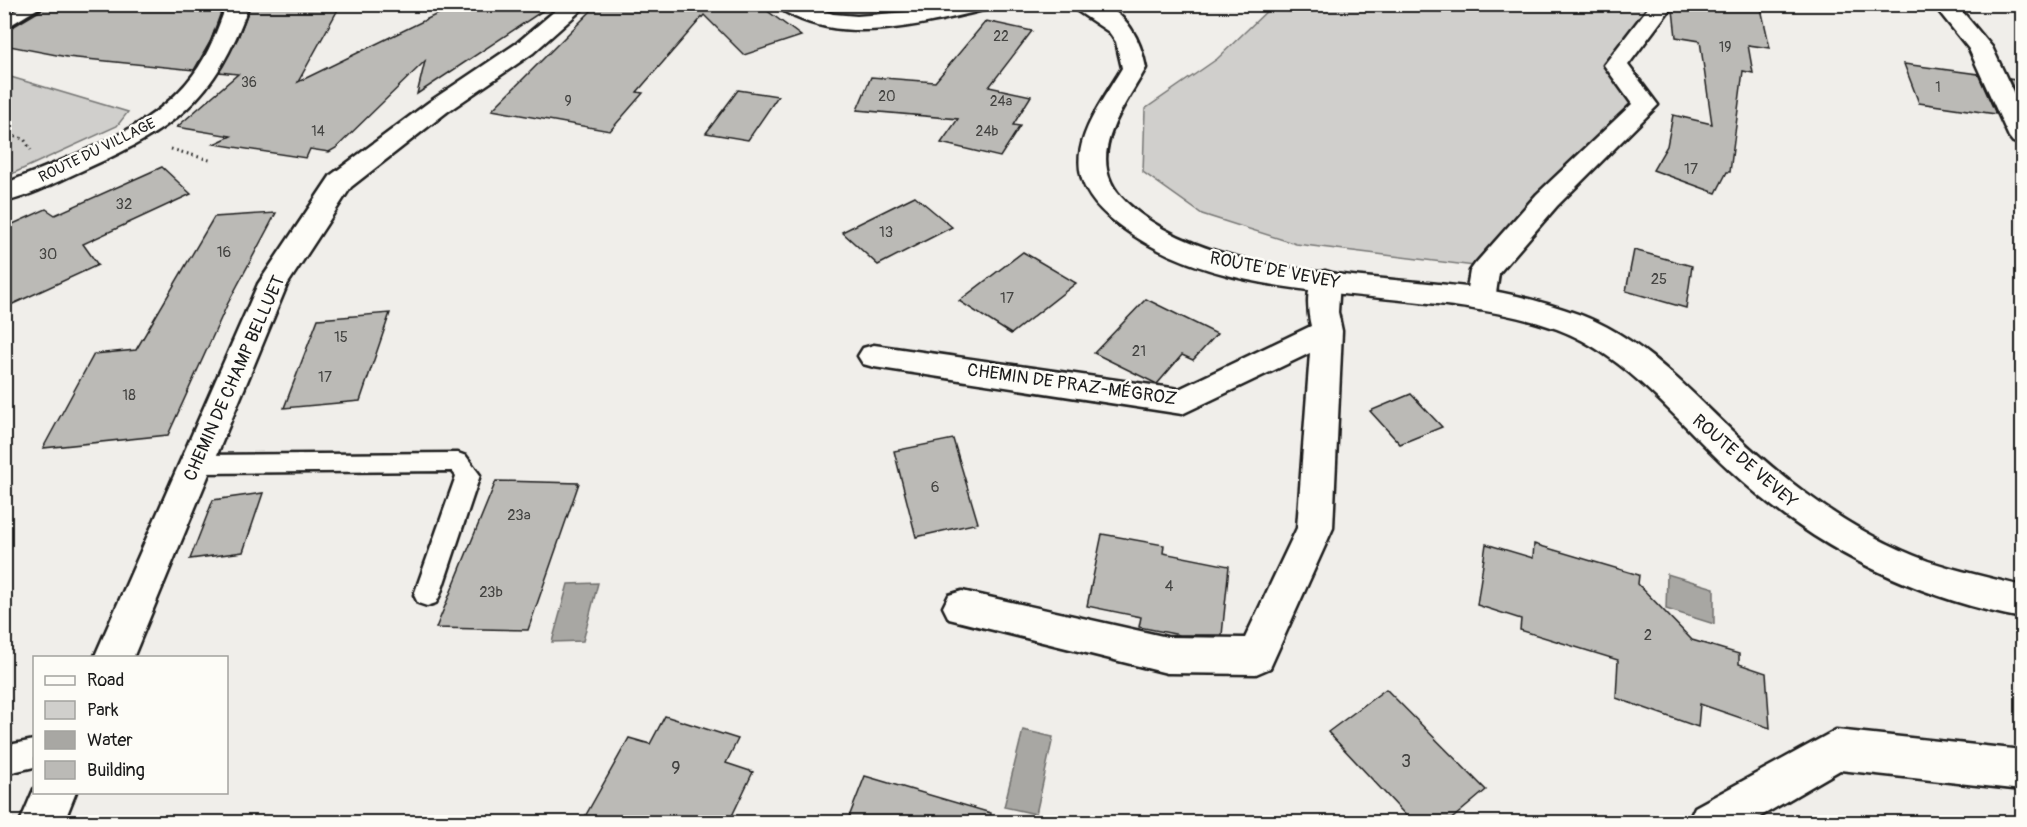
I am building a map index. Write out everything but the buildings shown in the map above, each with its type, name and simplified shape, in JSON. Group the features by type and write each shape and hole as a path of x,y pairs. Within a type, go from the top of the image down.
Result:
{"street":[{"name":"ROUTE DU VILLAGE","path":"4,194 128,137 171,111 187,98 207,72 238,4"},
{"name":"CHEMIN DE CHAMP BELLUET","path":"113,656 273,284 341,181 438,107 525,48 578,4"},
{"path":"787,4 819,17 867,23 980,4"},
{"name":"ROUTE DE VEVEY","path":"1078,4 1107,18 1126,33 1132,51 1134,68 1118,99 1096,129 1090,159 1095,177 1104,194 1133,222 1175,246 1225,263 1325,281 1480,300 1571,323 1612,345 1646,371 1745,465 1802,511 1850,541 1900,566 2022,602"},
{"path":"1480,300 1485,271 1547,200 1646,105 1616,65 1663,4"},
{"path":"1944,4 1980,47 2022,137"},
{"path":"962,607 1167,655 1256,656 1315,528 1327,332 1323,312 1325,281"},
{"name":"CHEMIN DE PRAZ-MÉGROZ","path":"874,356 1182,402 1327,332"},
{"path":"1710,822 1836,750 2022,770"},
{"path":"42,822 54,794"}],"lane":[{"path":"4,24 38,4"},
{"path":"196,464 458,462 468,475 427,595"},
{"path":"4,760 33,754"}],"path":[{"path":"4,134 24,140 31,149"},
{"path":"176,150 213,161"}],"green space":[{"path":"1273,5 1655,5 1619,61 1643,90 1499,269 1296,244 1202,214 1143,172 1145,109 1217,59"},
{"path":"4,75 128,112 117,126 5,177"}],"water":[{"path":"1667,574 1714,588 1714,624 1666,609"},
{"path":"598,583 583,641 552,642 568,584"},
{"path":"1023,730 1053,737 1036,814 1004,807"}]}
